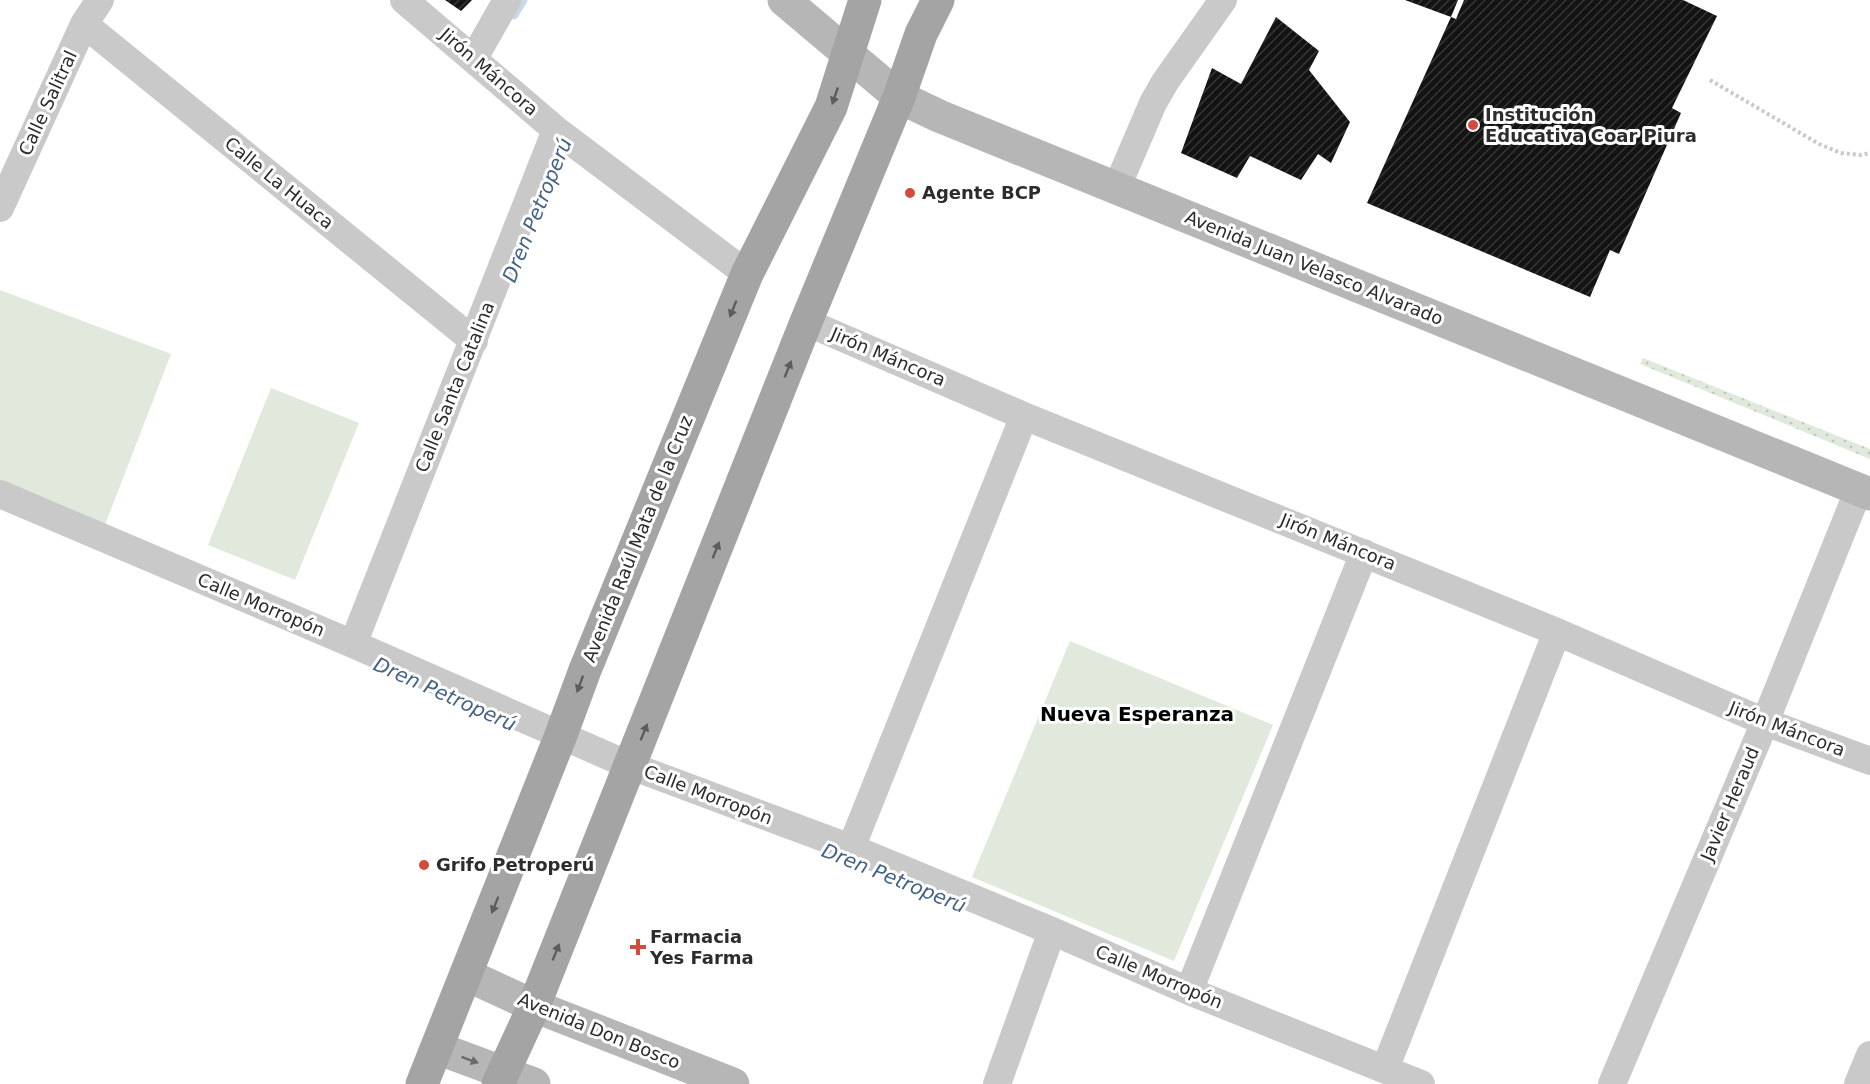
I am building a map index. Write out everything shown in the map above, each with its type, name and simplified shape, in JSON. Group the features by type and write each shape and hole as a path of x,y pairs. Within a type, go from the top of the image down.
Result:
{"main road":[{"name":"Avenida Raúl Mata de la Cruz","path":"422,1084 467,975 585,670 747,274 831,107 850,54 865,0"},
{"path":"501,1078 534,1006 806,322 899,97 921,34 938,0"}],"street":[{"name":"Calle Salitral","path":"0,208 84,24 100,0"},
{"name":"Jirón Máncora","path":"404,0 556,130 747,274"},
{"path":"474,58 507,0"},
{"name":"Avenida Juan Velasco Alvarado","path":"784,0 899,97 939,116 1864,492"},
{"path":"1116,187 1153,103 1165,82 1223,0"},
{"name":"Calle La Huaca","path":"84,24 474,341"},
{"name":"Calle Santa Catalina","path":"353,644 556,130"},
{"name":"Jirón Máncora","path":"806,322 1024,416 1557,632 1764,722 1870,761"},
{"path":"851,849 1024,416"},
{"name":"Javier Heraud","path":"1612,1084 1764,722 1864,492"},
{"name":"Calle Morropón","path":"0,494 353,644 631,766 851,849 1052,930 1189,992 1421,1084"},
{"path":"1189,992 1364,553"},
{"path":"1385,1069 1557,632"},
{"path":"997,1084 1052,930"},
{"name":"Avenida Don Bosco","path":"467,975 534,1006 733,1084"},
{"path":"437,1048 501,1078 534,1084"},
{"path":"1858,1084 1870,1055"}],"path":[{"path":"1710,80 1819,144 1840,153 1862,155 1870,153"}],"shaded area":[{"path":"0,290 171,354 105,525 0,480"},
{"path":"1643,358 1870,449 1870,459 1640,364"},
{"path":"271,388 359,423 295,580 208,545"},
{"path":"1070,641 1273,725 1174,961 972,877"}],"building":[{"path":"445,0 472,0 461,11"},
{"path":"1405,0 1458,0 1451,17"},
{"path":"1464,0 1683,0 1717,16 1672,108 1681,113 1619,254 1610,250 1590,297 1367,203 1451,17 1456,19"},
{"path":"1276,17 1319,51 1309,70 1350,122 1331,163 1318,154 1301,180 1250,156 1237,178 1181,153 1212,68 1241,84"}],"waterway":[{"name":"Dren Petroperú","path":"514,15 523,0"}],"place":[{"name":"Institución Educativa Coar Piura","path":"1473,125"},
{"name":"Agente BCP","path":"910,193"},
{"name":"Grifo Petroperú","path":"424,865"},
{"name":"Farmacia Yes Farma","path":"638,947"}],"district":[{"name":"Nueva Esperanza","path":"1137,714"}]}
